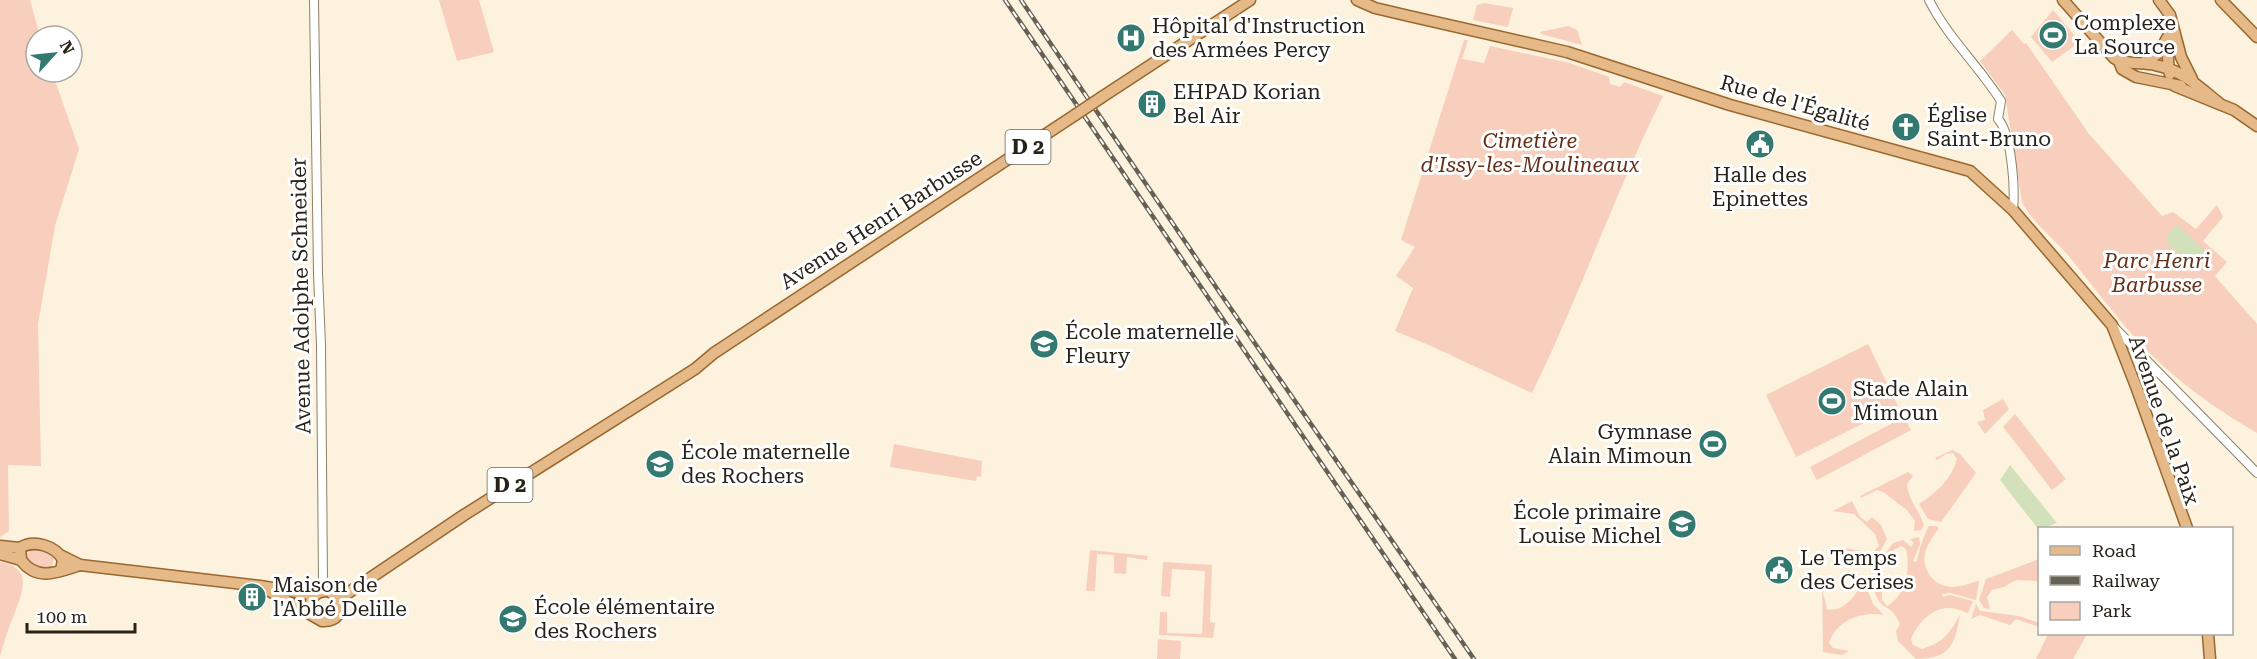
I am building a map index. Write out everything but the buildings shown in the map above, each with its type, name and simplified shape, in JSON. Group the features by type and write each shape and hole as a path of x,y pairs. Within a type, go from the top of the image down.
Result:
{"main road":[{"name":"Avenue Henri Barbusse","path":"339,599 464,515 695,369 714,353 1250,0"},
{"name":"Rue de l'Égalité","path":"1357,0 1376,8 1567,52 1727,105 1970,171 2013,210 2112,324"},
{"path":"2063,0 2104,48 2136,77 2175,86 2219,103 2257,126"},
{"path":"2159,0 2170,15 2177,45 2192,80"},
{"path":"2221,0 2257,36"},
{"path":"2170,15 2168,68 2175,86"},
{"path":"2143,63 2159,53 2169,36"},
{"path":"2122,66 2153,74 2168,68 2177,45"},
{"path":"2122,66 2143,63 2168,68 2192,80 2219,103"},
{"path":"2175,86 2202,89"},
{"name":"Avenue de la Paix","path":"2112,324 2181,527"},
{"name":"Avenue de la Paix","path":"2112,324 2187,527"},
{"path":"0,546 20,548 27,544 43,545 80,565 333,592 339,599 340,612 335,619 322,621 260,586"},
{"path":"20,548 21,560"},
{"path":"0,554 21,560 34,572 43,575 80,565"},
{"path":"61,570 62,556"},
{"path":"312,615 310,604 320,592"},
{"path":"2205,659 2206,635"},
{"path":"2206,635 2210,659"}],"street":[{"name":"Avenue Adolphe Schneider","path":"314,0 321,345 323,582 320,592"},
{"path":"1929,0 1943,26 2001,101 1998,119 2006,135 2014,194 2013,210"},
{"path":"2112,324 2257,473"}],"green space":[{"path":"0,0 30,0 37,24 24,24 24,84 56,84 79,149 55,226 38,324 41,466 8,465 9,531 0,537"},
{"path":"439,0 479,0 494,52 457,61"},
{"path":"1484,3 1513,8 1508,27 1473,20 1477,5"},
{"name":"Complexe La Source","path":"2053,10 2080,42 2052,62 2031,37"},
{"path":"1568,26 1577,30 1582,45 1540,32"},
{"name":"Parc Henri Barbusse","path":"2012,30 2024,44 2026,43 2089,134 2162,216 2173,212 2196,229 2217,205 2223,217 2203,241 2227,262 2215,276 2257,324 2257,433 2194,392 2147,351 2067,254 2026,209 2022,202 2005,95 1980,61"},
{"name":"Cimetière d'Issy-les-Moulineaux","path":"1464,40 1468,40 1462,59 1484,63 1490,46 1570,63 1609,77 1610,84 1620,87 1624,82 1663,96 1532,393 1395,331 1413,288 1396,276 1415,247 1401,240"},
{"name":"Stade Alain Mimoun","path":"1868,344 1898,406 1796,457 1766,395"},
{"path":"2003,399 2009,409 1985,434 1977,422 1985,420 1983,410"},
{"path":"2015,414 2066,479 2052,490 2003,427"},
{"path":"1904,417 1911,430 1817,480 1810,467"},
{"path":"894,444 982,461 981,477 977,476 976,481 890,467"},
{"path":"1952,450 1960,454 1976,473 1941,522 1928,519 1919,504 1947,479 1957,459 1953,453 1946,454 1937,460 1935,458"},
{"path":"1908,472 1913,476 1907,484 1908,490 1924,525 1921,530 1914,531 1915,521 1907,510 1883,492 1877,490 1861,498 1860,496"},
{"path":"1852,501 1860,517 1867,522 1872,517 1881,525 1887,539 1875,561 1849,554 1845,548 1872,553 1879,546 1875,534 1854,514 1833,511"},
{"path":"1929,526 1939,528 1924,558 1932,578 1949,587 1979,581 1976,600 1950,593 1942,594 1943,597 1950,595 1973,601 1968,613 1954,608 1943,608 1931,613 1921,622 1911,639 1913,645 1922,649 1936,644 1945,637 1960,615 1956,635 1949,649 1936,656 1916,659 1898,641 1896,631 1900,624 1892,611 1877,597 1874,579 1881,575 1882,600 1887,606 1899,596 1906,581 1908,565 1906,549 1901,546 1894,550 1885,566 1879,562 1893,543 1903,540 1911,547 1914,543 1910,539 1919,537 1920,544 1913,561 1917,562"},
{"path":"33,549 48,552 54,559 52,566 42,568 30,562 27,554"},
{"path":"1090,550 1148,556 1147,560 1127,557 1126,574 1114,573 1114,555 1097,554 1095,591 1086,591"},
{"path":"2038,559 2038,581 2016,580 2004,587 1992,590 1987,597 1990,609 1984,608 1979,600 1986,579"},
{"path":"0,562 18,569 23,582 20,599 0,656"},
{"path":"1163,562 1212,565 1210,622 1215,623 1213,638 1159,635 1160,612 1167,612 1167,633 1202,634 1205,571 1172,569 1170,597 1161,596"},
{"path":"1822,579 1827,588 1823,593 1827,609 1845,605 1854,597 1864,581 1873,604 1884,615 1859,616 1838,628 1829,643 1833,648 1849,651 1842,655 1823,652"},
{"path":"1976,604 1980,611 2019,616 2038,623 2038,627 2016,619 2010,625 1980,615 1971,619"},
{"path":"2048,635 2086,635 2073,659 2036,659"},
{"path":"1158,639 1181,641 1180,659 1157,659"}],"shaded area":[{"path":"2177,224 2209,255 2203,264 2192,267 2167,243 2168,234"},
{"path":"2010,465 2057,523 2038,529 2000,480"}],"railway":[{"path":"1005,0 1455,659"},
{"path":"1021,0 1220,293 1474,659"}],"place":[{"name":"Complexe La Source","path":"2053,35"},
{"name":"Hôpital d'Instruction des Armées Percy","path":"1131,38"},
{"name":"EHPAD Korian Bel Air","path":"1152,104"},
{"name":"Église Saint-Bruno","path":"1906,127"},
{"name":"Halle des Epinettes","path":"1760,144"},
{"name":"École maternelle Fleury","path":"1044,344"},
{"name":"Stade Alain Mimoun","path":"1832,401"},
{"name":"Gymnase Alain Mimoun","path":"1713,444"},
{"name":"École maternelle des Rochers","path":"660,464"},
{"name":"École primaire Louise Michel","path":"1682,524"},
{"name":"Le Temps des Cerises","path":"1779,570"},
{"name":"Maison de l'Abbé Delille","path":"252,597"},
{"name":"École élémentaire des Rochers","path":"513,619"}]}
